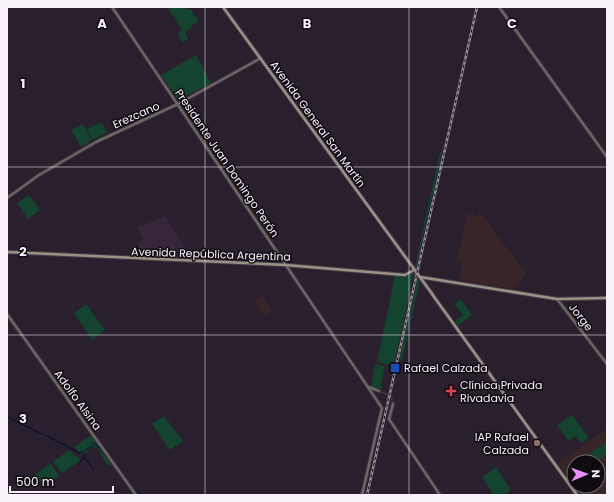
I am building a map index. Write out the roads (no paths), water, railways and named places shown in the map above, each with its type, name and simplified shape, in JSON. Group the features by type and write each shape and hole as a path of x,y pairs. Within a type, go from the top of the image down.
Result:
{"main road":[{"name":"Avenida General San Martín","path":"223,7 578,495"},
{"name":"Avenida General San Martín","path":"400,250 433,295"},
{"name":"Avenida República Argentina","path":"7,252 286,265 406,275 414,270"},
{"path":"420,277 557,299 607,298"}],"street":[{"name":"Presidente Juan Domingo Perón","path":"112,7 382,408 362,495"},
{"path":"499,7 607,157"},
{"name":"Erezcano","path":"7,198 39,175 111,134 178,104 261,58"},
{"name":"Jorge","path":"557,299 607,364"},
{"name":"Adolfo Alsina","path":"7,314 136,495"},
{"path":"368,387 379,391"},
{"path":"393,404 389,419 440,495"}],"waterway":[{"path":"7,417 44,435"},
{"path":"47,436 80,453 96,444 114,466"},
{"path":"83,459 85,453"},
{"path":"85,458 94,470"},
{"path":"116,469 124,481"},
{"path":"127,485 131,490"},
{"path":"134,490 143,495"}],"tunnel":[{"path":"379,391 391,396 393,404"}],"railway":[{"path":"367,495 477,7"}],"place":[{"name":"Rafael Calzada","path":"395,368"},
{"name":"Clínica Privada Rivadavia","path":"451,391"},
{"name":"IAP Rafael Calzada","path":"537,443"}]}
